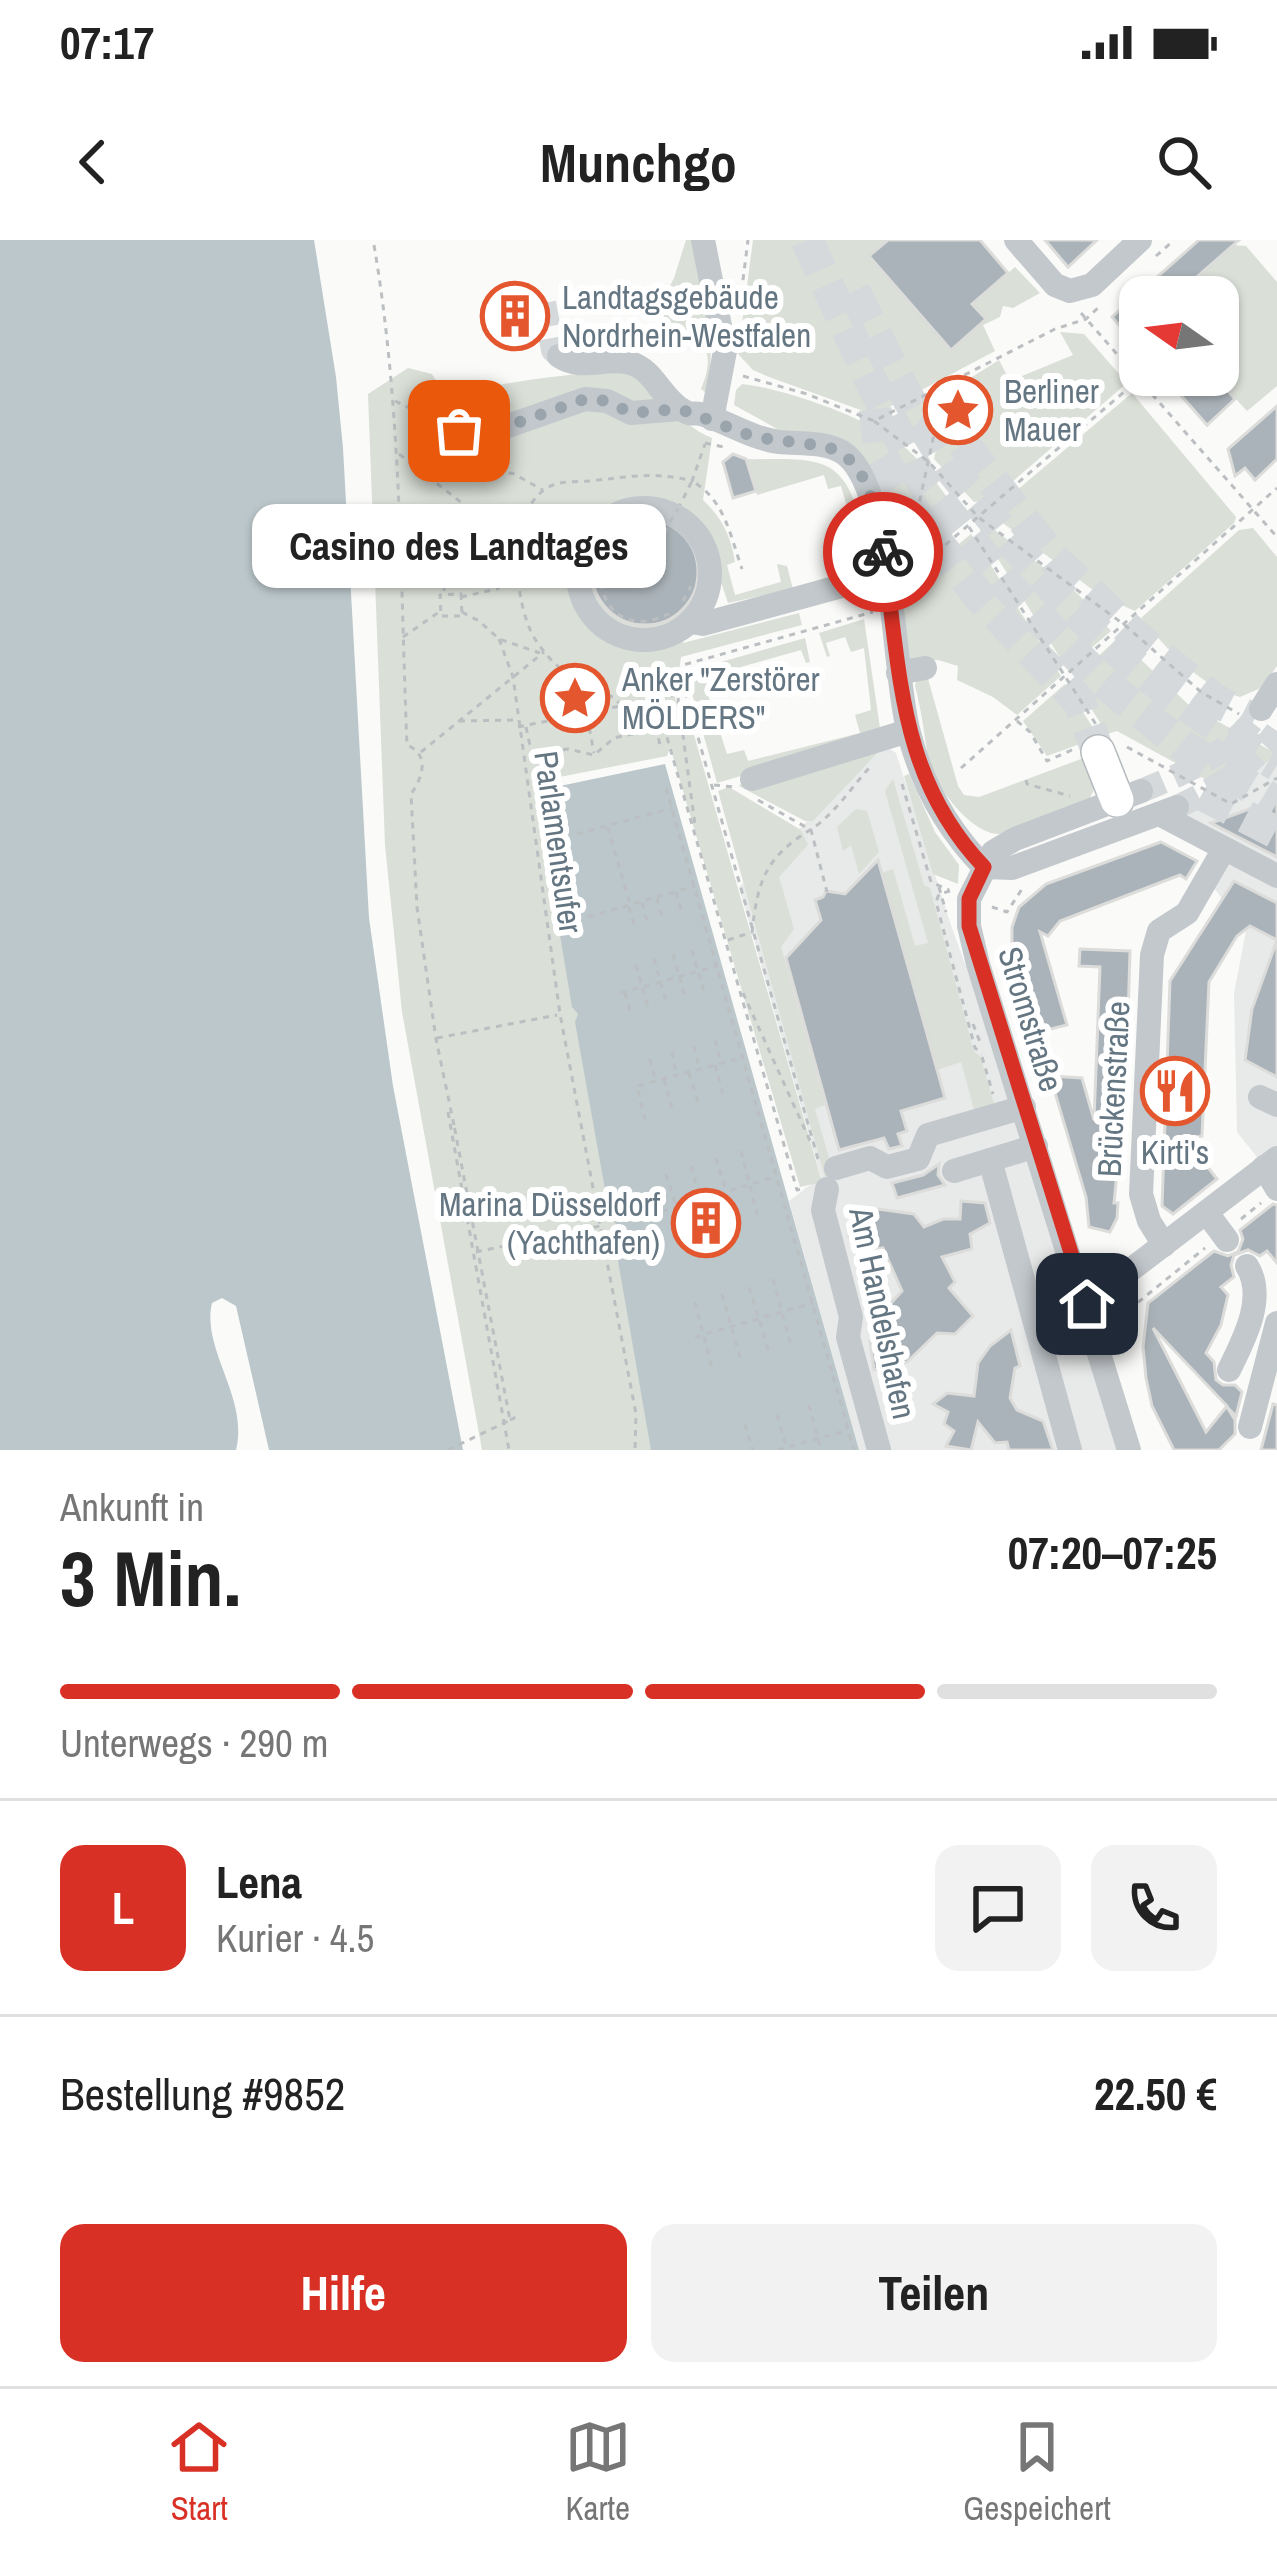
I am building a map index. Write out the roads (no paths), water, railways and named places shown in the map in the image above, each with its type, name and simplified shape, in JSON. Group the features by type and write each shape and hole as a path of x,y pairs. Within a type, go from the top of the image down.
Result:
{"highway":[{"path":"1099,743 1129,796"}],"street":[{"path":"703,240 724,342 724,371 712,419"},
{"path":"1016,240 1071,290 1092,285 1140,240"},
{"path":"559,364 634,364 680,409"},
{"path":"459,431 477,437 585,399 607,401 631,413 680,409 754,437 806,442 841,452 868,486 908,731 940,814 984,867 1012,868 1163,812"},
{"path":"691,622 705,600 711,575 706,549 692,527 671,513 646,507 620,512 598,526 584,547 578,573 583,598 597,620 618,635 643,640 669,636 691,622 887,581"},
{"path":"898,673 925,668"},
{"path":"1250,712 1277,684"},
{"path":"752,779 908,731"},
{"path":"984,867 1002,845 1129,796 1135,812 1163,812 1277,877"},
{"name":"Brückenstraße","path":"1164,1245 1141,1195 1152,955 1159,931 1187,913 1224,849"},
{"name":"Stromstraße","path":"984,867 969,899 969,926 1129,1450"},
{"name":"Am Handelshafen","path":"878,1450 848,1337 851,1317 823,1210 826,1171 870,1158 887,1167 918,1159 928,1135 1024,1107"},
{"path":"955,1171 1036,1146"},
{"path":"990,1160 1070,1450"},
{"path":"1087,1304 1207,1213 1269,1180"},
{"path":"1207,1213 1225,1237"},
{"path":"1229,1370 1254,1306 1250,1270 1277,1310"},
{"path":"1250,1427 1277,1323"}],"tunnel":[{"path":"807,240 922,481 1008,586 1102,681 1183,746 1277,803"},
{"path":"854,291 941,454 1025,557 1124,656 1196,712 1277,765"},
{"path":"544,303 553,350 559,356"},
{"path":"875,409 881,456 921,522 981,599 1079,701 1098,752"},
{"path":"924,414 962,442 1054,559 1140,640 1215,700 1254,720"},
{"path":"1141,791 1223,749 1261,709"},
{"path":"1177,807 1232,775 1277,731"},
{"path":"1202,794 1277,833"}],"place":[{"name":"Landtagsgebäude Nordrhein-Westfalen","path":"515,316"},
{"name":"Berliner Mauer","path":"958,410"},
{"name":"Casino des Landtages","path":"459,431"},
{"name":"Anker \"Zerstörer MÖLDERS\"","path":"575,698"},
{"name":"Kirti's","path":"1175,1091"},
{"name":"Marina Düsseldorf (Yachthafen)","path":"706,1223"}]}
